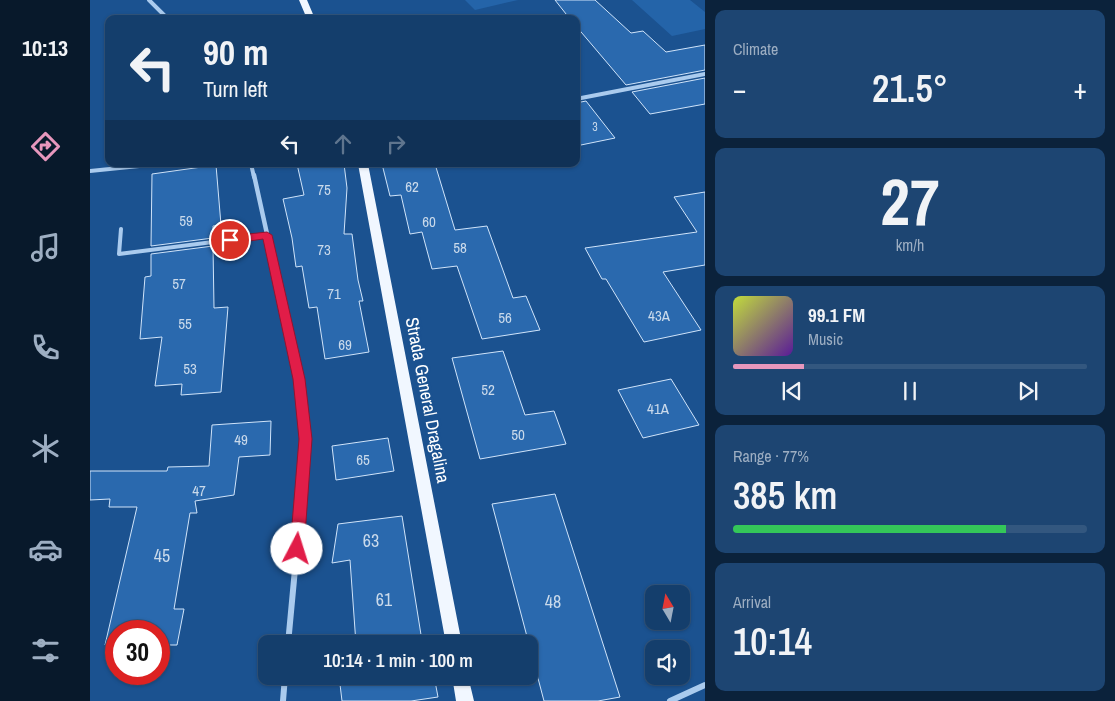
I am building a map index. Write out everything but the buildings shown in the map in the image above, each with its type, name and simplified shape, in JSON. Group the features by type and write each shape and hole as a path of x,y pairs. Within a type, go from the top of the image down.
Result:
{"main road":[{"path":"303,0 309,15"},
{"name":"Strada General Dragalina","path":"364,167 452,635"},
{"path":"462,685 465,701"}],"street":[{"path":"149,0 164,15"},
{"path":"580,98 705,74"},
{"path":"90,171 130,167"},
{"path":"252,167 299,379 305,428 304,473 289,635"},
{"path":"283,701 284,685"},
{"path":"670,701 705,685"}],"lane":[{"path":"121,229 119,254 267,235"}],"shaded area":[{"path":"465,0 518,0 475,10"},
{"path":"632,0 690,0 705,12 705,29 672,36"}],"route":[{"path":"230,240 267,235 299,379 306,439 297,549"}]}
